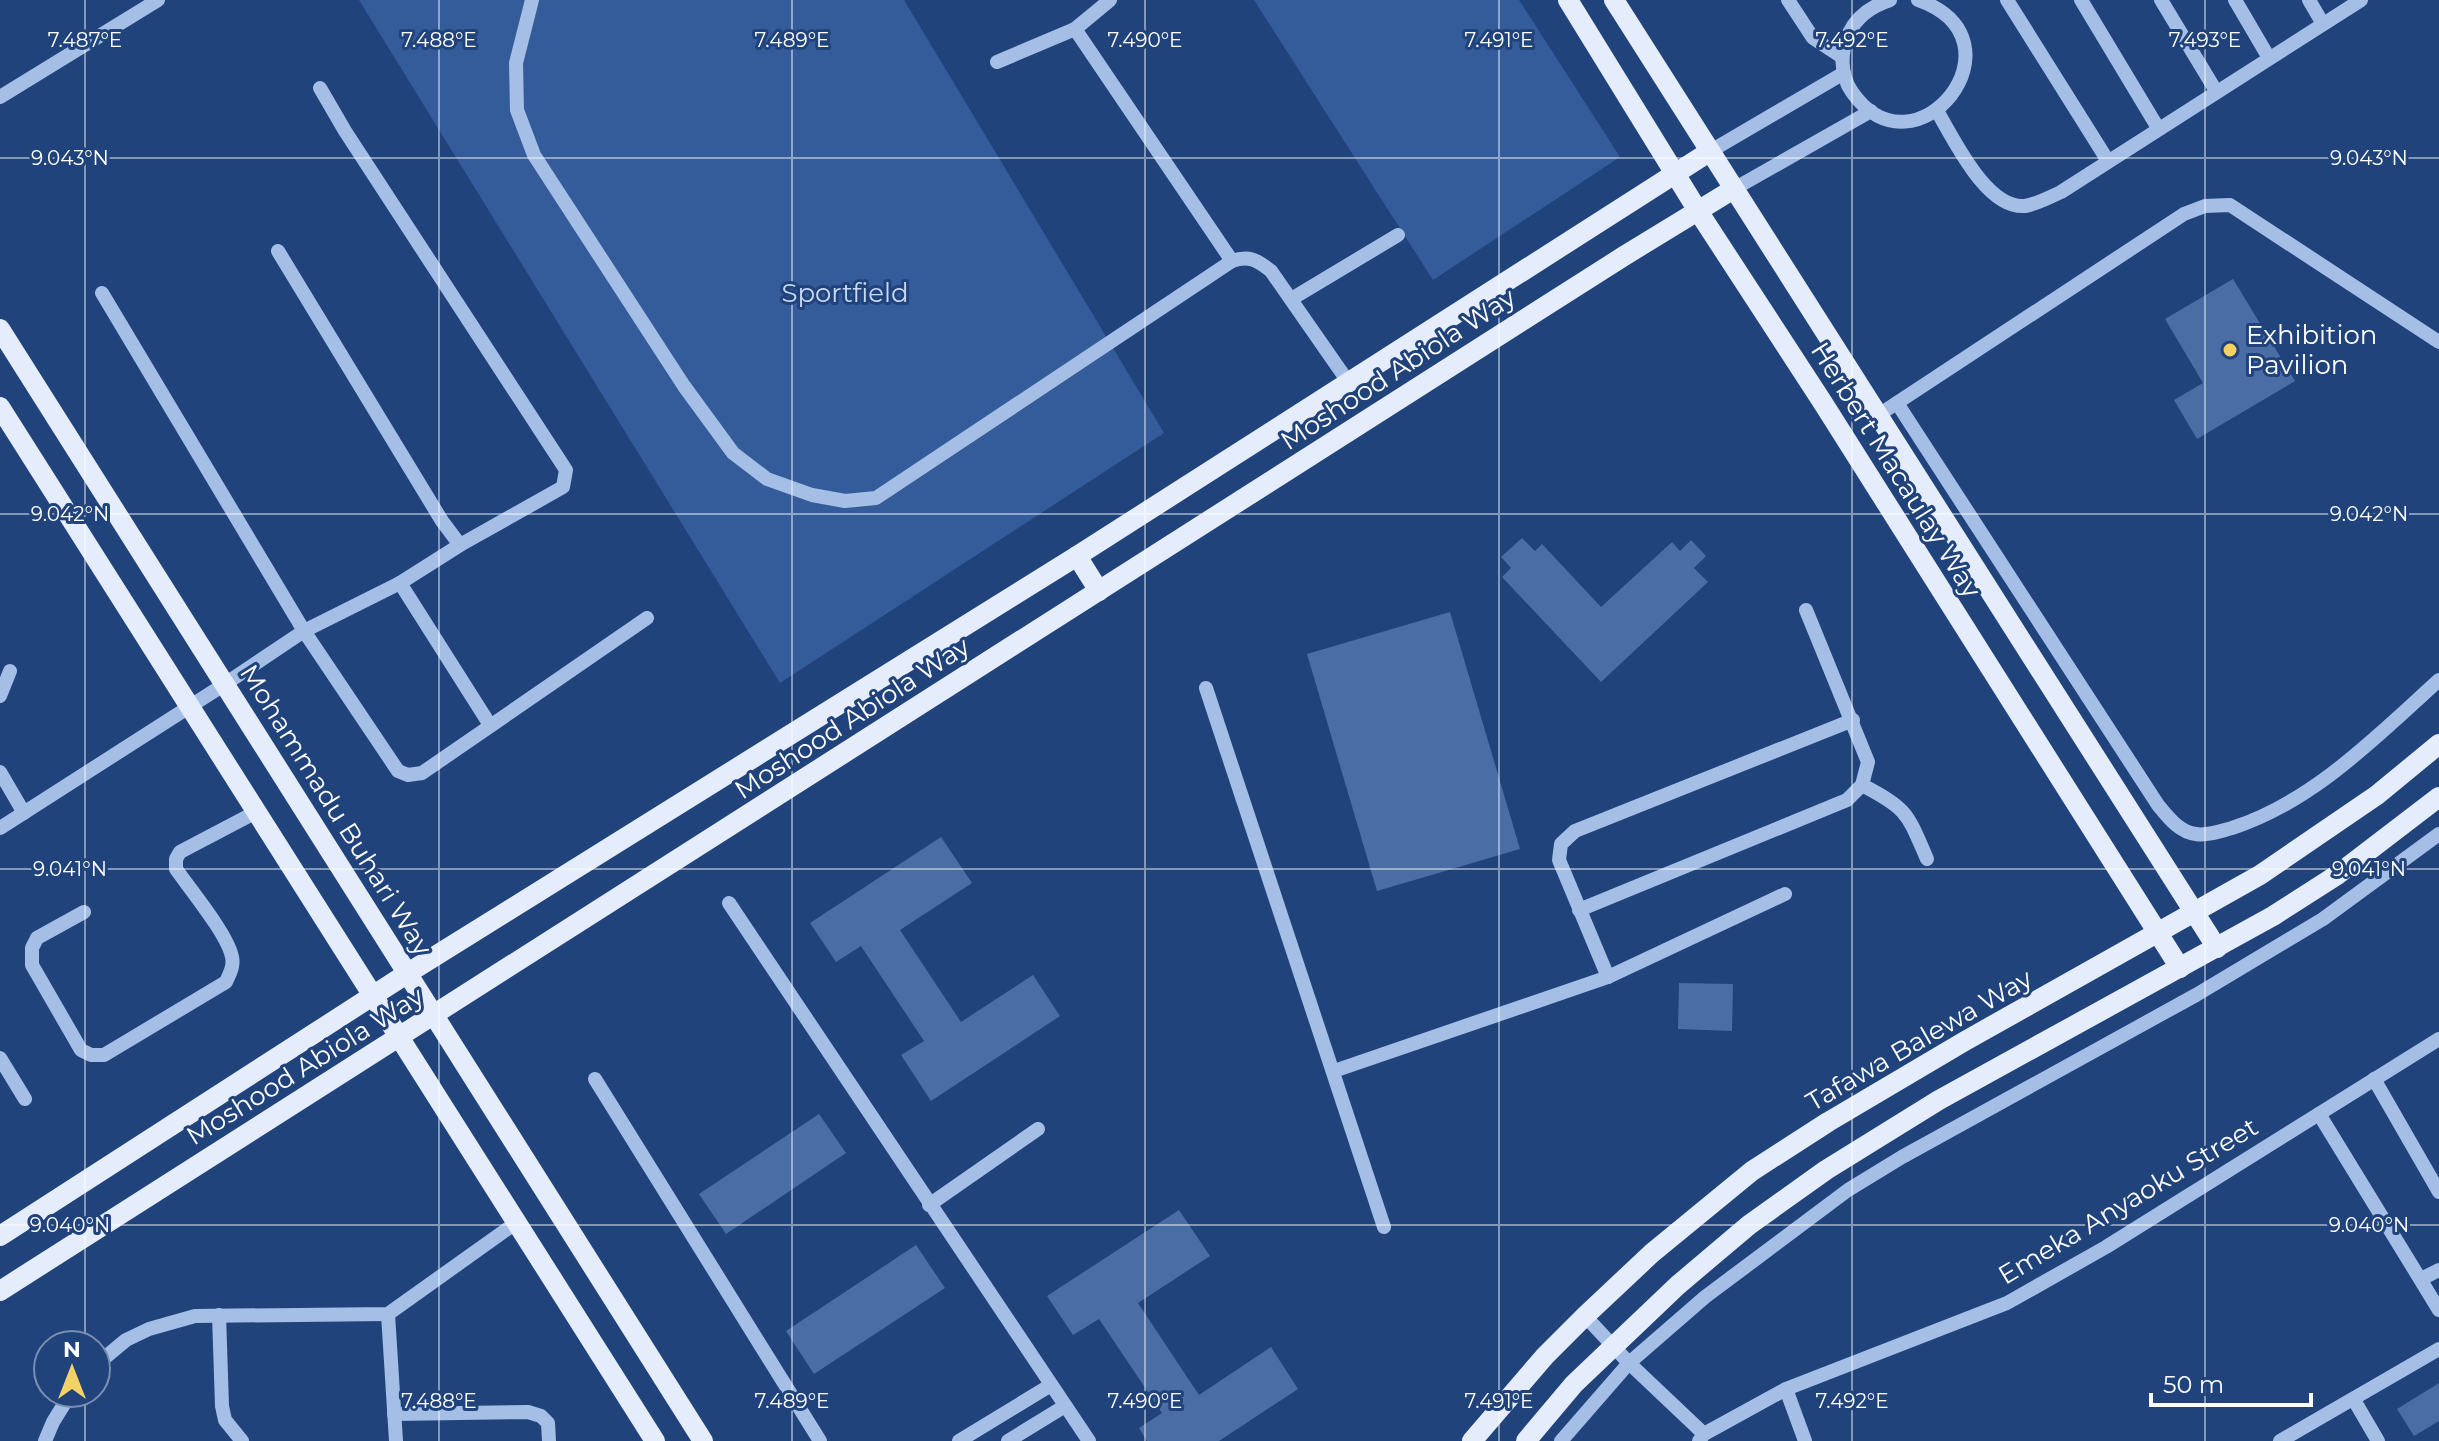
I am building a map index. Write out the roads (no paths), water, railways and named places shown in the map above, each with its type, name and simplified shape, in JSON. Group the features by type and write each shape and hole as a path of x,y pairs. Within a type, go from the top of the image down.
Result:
{"main road":[{"name":"Herbert Macaulay Way","path":"1568,0 1698,211 1832,416 2180,968"},
{"name":"Herbert Macaulay Way","path":"1614,0 1732,190 2217,948"},
{"name":"Moshood Abiola Way","path":"0,1236 408,973 1077,556 1709,152"},
{"name":"Moshood Abiola Way","path":"0,1291 1732,190"},
{"name":"Mohammadu Buhari Way","path":"0,329 703,1441"},
{"path":"0,407 655,1441"},
{"path":"1077,556 1099,591"},
{"name":"Tafawa Balewa Way","path":"1472,1441 1545,1356 1585,1316 1652,1253 1752,1171 1869,1097 2260,875 2377,795 2439,744"},
{"path":"1526,1441 1574,1384 1612,1346 1749,1225 1826,1170 1939,1100 2217,948 2337,875 2439,797"}],"street":[{"path":"0,97 158,0"},
{"path":"532,0 516,63 517,110 534,155 692,397 733,453 767,479 812,495 845,501 876,498 1232,261 1245,257 1257,260 1271,271 1293,298 1349,383"},
{"path":"997,62 1075,29 1110,0"},
{"path":"1788,0 1813,38 1842,57"},
{"path":"1890,0 1861,15 1852,27 1842,57 1849,88 1871,111 1887,118 1904,120 1921,118 1937,111 1958,88 1965,58 1956,28 1939,3 1918,0"},
{"path":"2007,0 2108,161"},
{"path":"2081,0 2158,128"},
{"path":"2161,0 2216,91"},
{"path":"2235,0 2269,58"},
{"path":"2309,0 2323,24"},
{"path":"1937,111 1978,178 2007,203 2023,206 2061,192 2361,0"},
{"path":"1075,29 1232,261"},
{"path":"1709,152 1844,73"},
{"path":"0,828 304,631 400,583 563,487 566,470 320,88"},
{"path":"1732,190 1871,111"},
{"path":"1877,416 2184,214 2205,206 2230,205 2439,342"},
{"path":"1293,298 1398,235"},
{"path":"278,251 442,521 460,545"},
{"path":"102,293 304,631 398,771 408,775 422,773 647,618"},
{"path":"1897,403 2158,805 2175,825 2195,834 2220,832 2254,821 2300,798 2439,680"},
{"path":"400,583 490,725"},
{"path":"1579,910 1847,800 1862,785 1868,762 1806,610"},
{"path":"0,696 10,671"},
{"path":"1206,688 1384,1227"},
{"path":"1608,977 1559,860 1561,844 1575,831 1853,720"},
{"path":"0,772 24,813"},
{"path":"1862,785 1894,801 1903,810 1927,859"},
{"path":"84,912 37,938 32,948 32,965 81,1050 91,1055 104,1055 226,982 232,969 232,956 176,869 176,859 180,852 258,811"},
{"path":"1561,1441 1629,1363 1705,1297 1848,1190 2196,995 2323,919 2439,834"},
{"path":"1334,1071 1608,977 1785,894"},
{"path":"729,903 1089,1441"},
{"name":"Emeka Anyaoku Street","path":"1702,1438 1786,1389 2007,1303 2106,1247 2439,1039"},
{"path":"0,1058 25,1099"},
{"path":"595,1079 820,1441"},
{"path":"2374,1079 2439,1192"},
{"path":"2319,1114 2439,1310"},
{"path":"929,1205 1038,1129"},
{"path":"112,1352 126,1340 149,1329 195,1316 388,1314 517,1222"},
{"path":"2421,1279 2439,1270"},
{"path":"388,1314 396,1441"},
{"path":"219,1315 222,1406 225,1420 242,1441"},
{"path":"1585,1316 1702,1438"},
{"path":"2280,1441 2439,1349"},
{"path":"959,1441 1051,1385"},
{"path":"1786,1389 1805,1441"},
{"path":"2354,1400 2378,1441"},
{"path":"1008,1441 1065,1406"},
{"path":"45,1441 61,1409"},
{"path":"394,1414 528,1412 541,1416 548,1423 549,1441"}],"place":[{"name":"Exhibition Pavilion","path":"2230,350"}],"park label":[{"name":"Sportfield","path":"845,293"}]}
